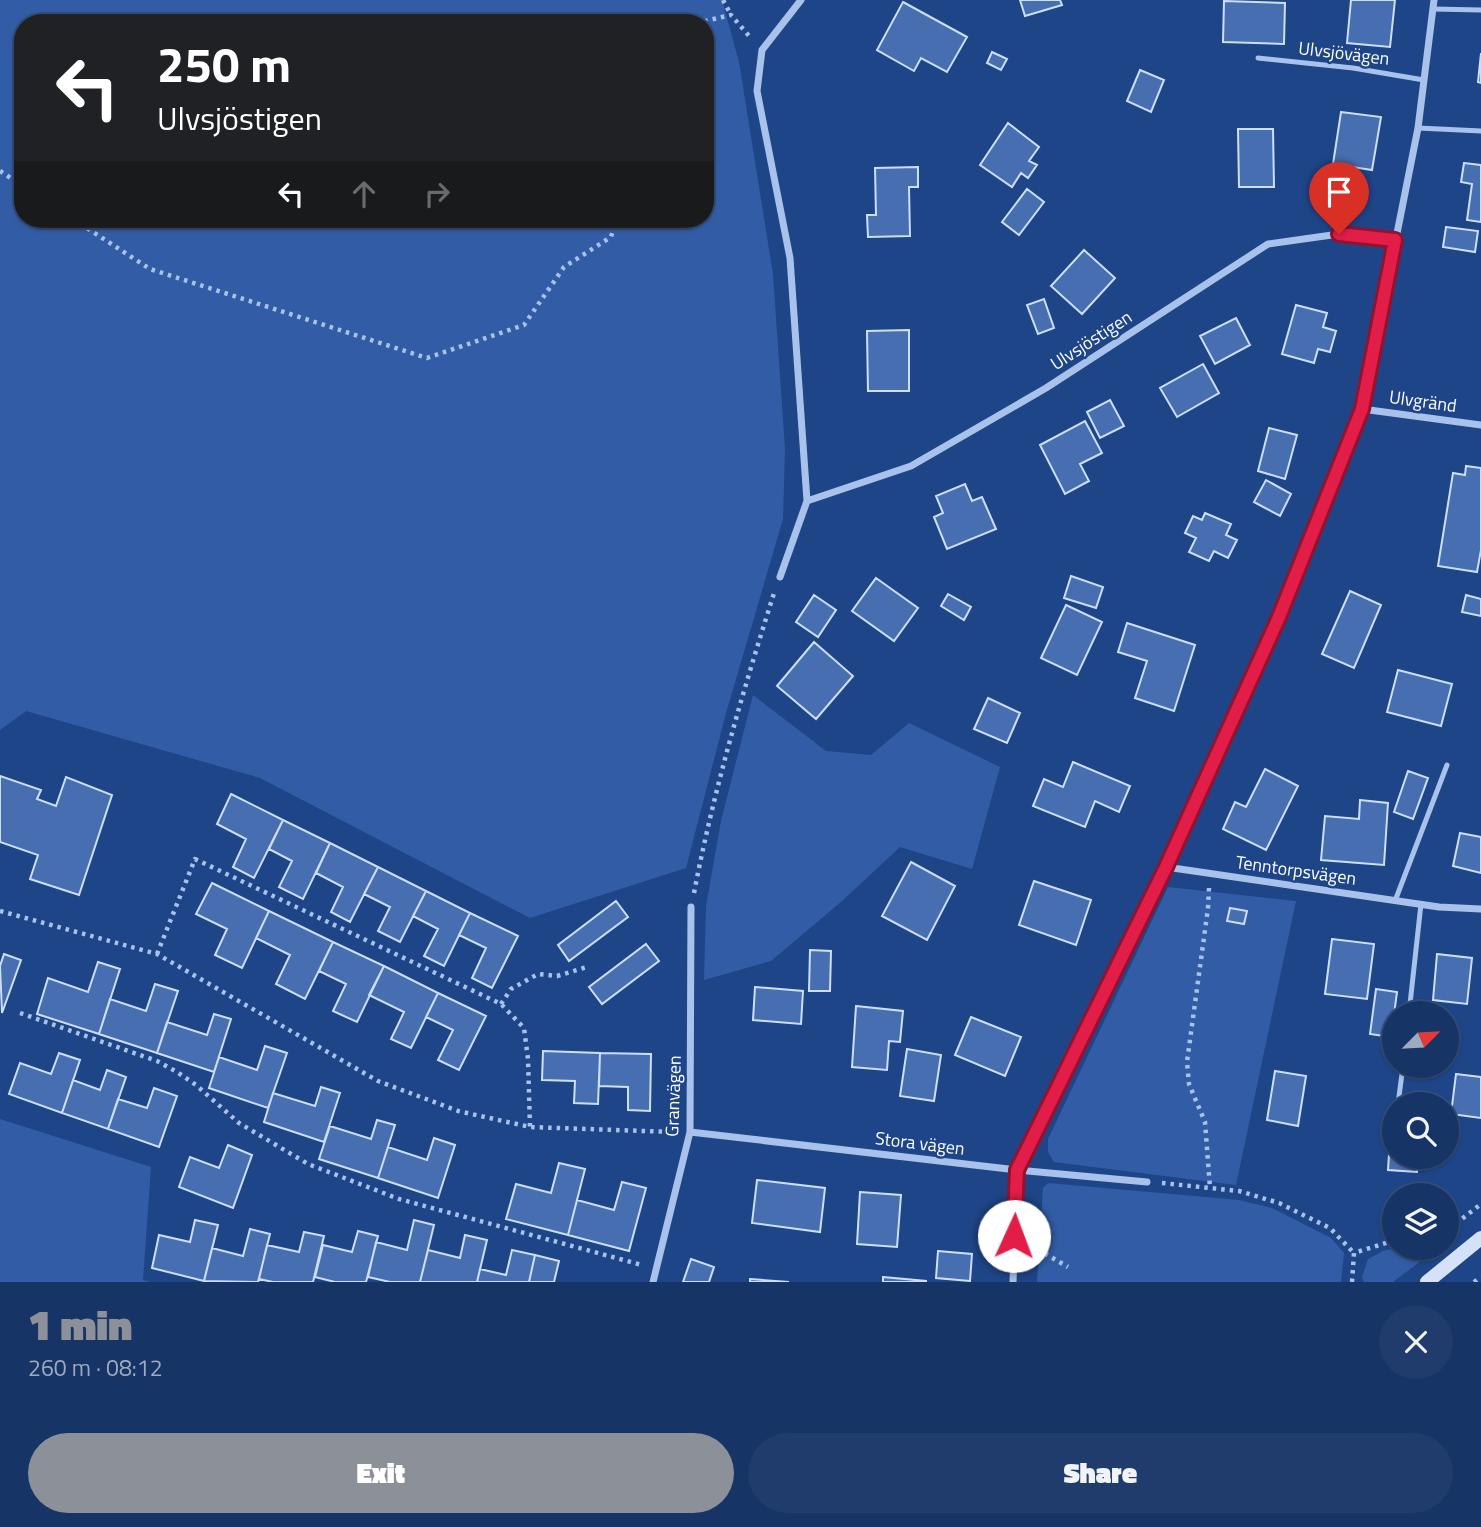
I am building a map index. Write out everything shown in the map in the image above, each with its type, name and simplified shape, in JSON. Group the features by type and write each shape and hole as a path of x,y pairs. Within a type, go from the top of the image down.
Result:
{"main road":[{"path":"1427,1282 1481,1238"}],"street":[{"path":"780,577 807,501 790,258 757,91 762,50 801,0"},
{"path":"1013,1282 1017,1170 1166,867 1279,617 1362,409 1418,128 1434,0"},
{"name":"Ulvsjöstigen","path":"807,501 911,466 1046,388 1268,244 1339,234 1395,240"},
{"name":"Ulvgränd","path":"1362,409 1481,425"},
{"name":"Tenntorpsvägen","path":"1166,867 1395,901 1481,909"},
{"name":"Granvägen","path":"653,1282 690,1132 691,907"},
{"name":"Stora vägen","path":"690,1132 1017,1170 1147,1182"}],"lane":[{"path":"1433,9 1481,10"},
{"name":"Ulvsjövägen","path":"1258,58 1353,68 1424,80"},
{"path":"1418,128 1481,131"},
{"path":"1395,901 1447,765"},
{"path":"1410,1001 1421,904"}],"path":[{"path":"723,0 731,15 762,50"},
{"path":"714,19 731,15"},
{"path":"87,228 150,269 427,358 524,325 564,267 611,237 614,228"},
{"path":"691,907 709,816 726,751 780,577"},
{"path":"157,954 195,859 500,1004 524,1028 528,1059 530,1127"},
{"path":"1210,873 1188,1062 1189,1084 1205,1122 1210,1188"},
{"path":"0,911 157,954 378,1082 458,1111 530,1127 690,1132"},
{"path":"500,1004 510,989 537,974 557,975 587,967"},
{"path":"20,1013 157,1062 177,1072 239,1123 308,1164 399,1199 656,1269"},
{"path":"1147,1182 1239,1191 1279,1203 1330,1228 1354,1253 1352,1282"},
{"path":"1459,1221 1481,1204"},
{"path":"1014,1236 1068,1266"},
{"path":"1354,1253 1382,1244"},
{"path":"1474,1282 1481,1276"}],"shaded area":[{"path":"0,0 722,0 739,62 773,274 785,449 783,519 726,713 686,868 530,918 260,778 26,711 0,730"},
{"path":"753,695 826,751 871,755 909,723 1000,767 972,869 900,847 771,961 704,980 706,906 721,821"},
{"path":"1168,887 1296,901 1236,1185 1054,1162 1048,1152 1048,1139"},
{"path":"0,1119 151,1167 143,1280 151,1282 0,1282"},
{"path":"1048,1183 1239,1200 1272,1208 1331,1238 1344,1253 1341,1282 1037,1282 1043,1188"},
{"path":"1382,1252 1382,1260 1422,1260 1393,1282 1364,1282 1362,1277 1368,1259"}],"building":[{"path":"1020,0 1060,0 1062,5 1025,16"},
{"path":"1351,0 1395,0 1390,47 1347,43"},
{"path":"1224,1 1285,3 1284,44 1223,42"},
{"path":"903,2 967,37 947,72 921,58 914,71 877,50"},
{"path":"992,52 1007,59 1001,70 987,63"},
{"path":"1481,53 1481,83 1478,82"},
{"path":"1140,70 1164,80 1151,112 1127,101"},
{"path":"1341,112 1381,117 1372,170 1333,164"},
{"path":"1008,123 1039,147 1029,161 1037,165 1028,178 1021,173 1012,187 980,165"},
{"path":"1238,129 1273,129 1274,187 1239,187"},
{"path":"1464,163 1481,165 1481,222 1467,220 1472,184 1461,182"},
{"path":"918,167 918,187 909,187 910,236 868,237 867,215 876,215 875,168"},
{"path":"1027,189 1044,202 1019,235 1002,222"},
{"path":"1446,227 1478,231 1475,252 1443,247"},
{"path":"1084,250 1115,278 1082,314 1051,286"},
{"path":"1044,299 1054,328 1038,334 1027,305"},
{"path":"1296,305 1327,313 1323,327 1336,331 1330,352 1318,349 1314,363 1282,354"},
{"path":"1236,318 1250,345 1215,364 1200,336"},
{"path":"909,330 909,391 868,391 867,331"},
{"path":"1203,364 1219,393 1177,417 1160,388"},
{"path":"1110,400 1124,426 1100,438 1087,412"},
{"path":"1085,421 1102,453 1080,464 1089,481 1065,494 1040,445"},
{"path":"1269,428 1297,435 1285,479 1258,471"},
{"path":"1466,466 1481,468 1481,550 1477,572 1438,566 1453,473 1465,475"},
{"path":"1266,480 1291,494 1280,516 1254,502"},
{"path":"965,484 972,501 982,497 996,529 947,549 934,517 943,513 936,496"},
{"path":"1205,513 1231,524 1226,535 1237,540 1228,558 1214,551 1209,561 1189,552 1196,538 1185,533 1193,516 1202,520"},
{"path":"1071,576 1103,587 1096,608 1064,598"},
{"path":"876,578 918,608 894,641 852,611"},
{"path":"1350,591 1381,605 1354,668 1322,654"},
{"path":"948,594 971,607 964,620 941,606"},
{"path":"814,595 836,610 818,637 796,622"},
{"path":"1466,595 1481,599 1481,616 1462,612"},
{"path":"1066,605 1102,622 1077,675 1041,658"},
{"path":"1127,623 1195,645 1174,711 1135,698 1147,661 1118,652"},
{"path":"814,642 853,676 816,719 777,686"},
{"path":"1398,670 1452,684 1441,726 1387,712"},
{"path":"988,698 1020,713 1007,743 974,729"},
{"path":"1073,762 1130,786 1119,812 1095,801 1085,827 1033,806 1044,779 1063,787"},
{"path":"1265,769 1298,786 1266,850 1223,829 1235,802 1246,807"},
{"path":"1408,771 1428,778 1413,819 1394,812"},
{"path":"0,776 41,790 37,799 56,806 66,777 112,795 79,895 30,879 38,855 0,842"},
{"path":"231,794 283,820 254,878 233,867 246,839 217,824"},
{"path":"1360,800 1388,803 1384,865 1321,860 1325,816 1359,819"},
{"path":"283,820 330,843 303,899 279,887 292,861 269,849"},
{"path":"1460,833 1481,837 1481,873 1453,866"},
{"path":"330,843 378,867 350,922 331,912 343,887 316,873"},
{"path":"911,862 955,886 927,940 882,916"},
{"path":"378,867 426,891 400,942 378,931 390,907 364,894"},
{"path":"1034,881 1091,900 1076,945 1019,925"},
{"path":"212,883 269,911 242,968 215,955 227,929 196,914"},
{"path":"426,891 470,913 444,966 424,956 438,929 413,916"},
{"path":"616,901 628,917 569,961 558,945"},
{"path":"1230,908 1247,911 1244,924 1227,921"},
{"path":"269,911 333,942 305,999 276,984 290,955 256,938"},
{"path":"470,913 518,936 492,988 472,978 486,948 459,935"},
{"path":"1332,939 1374,944 1367,999 1325,994"},
{"path":"333,942 384,966 357,1022 333,1011 346,984 319,971"},
{"path":"646,944 659,961 602,1004 589,987"},
{"path":"810,950 831,951 830,991 809,991"},
{"path":"4,954 21,960 2,1013 0,966"},
{"path":"1437,954 1472,958 1467,1004 1460,1001 1433,1000"},
{"path":"98,962 120,969 99,1034 37,1014 48,978 88,992"},
{"path":"384,966 438,993 411,1048 391,1039 404,1012 369,995"},
{"path":"155,984 178,991 157,1053 99,1034 110,999 146,1011"},
{"path":"755,987 803,991 801,1024 753,1020"},
{"path":"1376,989 1397,992 1396,1001 1382,1001 1382,1036 1370,1034"},
{"path":"438,993 486,1016 459,1070 438,1060 453,1030 426,1017"},
{"path":"856,1006 903,1011 900,1042 889,1041 887,1070 852,1067"},
{"path":"214,1014 231,1019 214,1072 157,1053 167,1022 207,1035"},
{"path":"971,1017 1021,1037 1005,1076 955,1055"},
{"path":"265,1046 287,1053 268,1108 209,1088 219,1057 257,1070"},
{"path":"907,1049 941,1055 934,1101 900,1096"},
{"path":"543,1051 600,1053 598,1104 574,1103 575,1081 542,1080"},
{"path":"59,1053 80,1060 62,1113 9,1094 20,1063 51,1074"},
{"path":"600,1053 651,1054 650,1111 628,1110 628,1087 599,1086"},
{"path":"107,1070 126,1077 108,1129 62,1113 73,1080 100,1090"},
{"path":"1275,1071 1306,1076 1298,1126 1267,1120"},
{"path":"1460,1074 1481,1077 1481,1118 1459,1115 1459,1092 1454,1092 1456,1078 1460,1078"},
{"path":"321,1087 340,1093 324,1142 264,1122 273,1093 315,1106"},
{"path":"154,1088 177,1096 159,1147 108,1129 118,1099 147,1108"},
{"path":"377,1120 395,1125 378,1178 319,1159 330,1126 371,1139"},
{"path":"434,1138 455,1145 438,1198 378,1178 388,1147 427,1160"},
{"path":"228,1145 252,1155 233,1208 179,1187 190,1157 219,1168"},
{"path":"559,1163 585,1169 568,1235 506,1219 516,1184 551,1193"},
{"path":"1388,1169 1417,1169 1417,1172"},
{"path":"757,1180 825,1188 820,1232 752,1223"},
{"path":"622,1182 646,1188 629,1251 568,1235 577,1200 614,1210"},
{"path":"860,1192 901,1195 897,1247 857,1244"},
{"path":"195,1220 218,1225 204,1281 152,1268 159,1235 190,1242"},
{"path":"414,1220 434,1225 420,1282 390,1282 368,1277 376,1242 407,1250"},
{"path":"250,1229 270,1234 258,1282 204,1281 212,1248 243,1256"},
{"path":"358,1231 378,1236 366,1282 335,1282 315,1277 323,1245 352,1252"},
{"path":"304,1232 324,1236 313,1282 273,1282 259,1279 267,1245 299,1252"},
{"path":"465,1235 487,1240 477,1282 420,1282 428,1250 460,1258"},
{"path":"512,1250 535,1255 529,1282 477,1282 480,1269 506,1275"},
{"path":"938,1251 972,1254 970,1281 936,1278"},
{"path":"535,1255 559,1261 554,1282 529,1282"},
{"path":"691,1259 714,1267 709,1282 683,1282"},
{"path":"883,1277 926,1281 926,1282 883,1282"},
{"path":"750,1279 789,1282 750,1282"}],"route":[{"path":"1014,1236 1017,1170 1166,867 1279,617 1362,409 1395,240 1339,234"}]}
